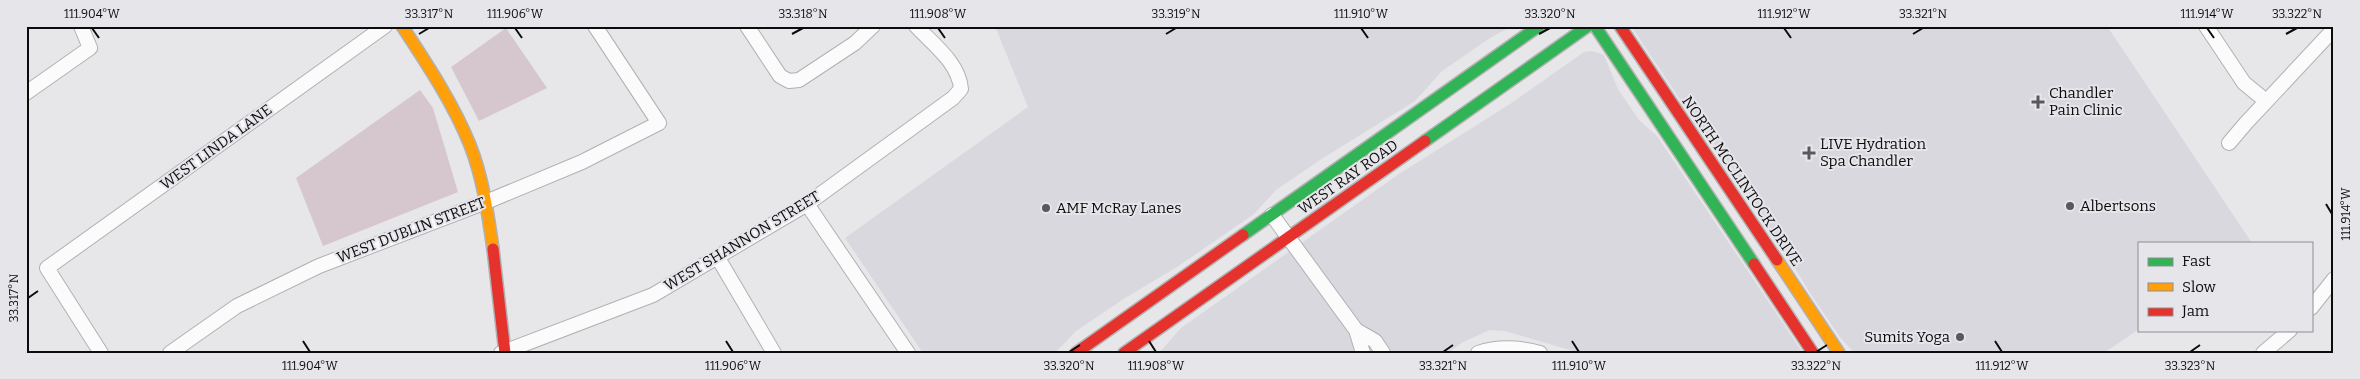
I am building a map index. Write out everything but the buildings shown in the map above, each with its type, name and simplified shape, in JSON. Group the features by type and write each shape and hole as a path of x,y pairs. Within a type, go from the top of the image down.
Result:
{"main road":[{"path":"402,26 435,75 470,146 486,202 504,352"},
{"name":"WEST RAY ROAD","path":"1076,353 1539,26"},
{"name":"WEST RAY ROAD","path":"1124,353 1588,26"},
{"path":"1595,26 1813,353"},
{"name":"NORTH MCCLINTOCK DRIVE","path":"1620,26 1839,353"}],"street":[{"path":"26,93 90,48 80,26"},
{"name":"WEST LINDA LANE","path":"101,353 47,268 385,26"},
{"name":"WEST DUBLIN STREET","path":"170,353 237,306 319,266 486,202 582,162 660,123 594,26"},
{"path":"747,26 780,76 789,81 799,80 855,43 873,26"},
{"name":"WEST SHANNON STREET","path":"504,352 653,295 807,204 954,98 961,89 960,77 945,56 916,26"},
{"path":"2206,26 2244,83 2266,101"},
{"path":"2229,143 2334,29"},
{"path":"807,204 908,353"},
{"path":"1272,215 1356,330 1363,353"},
{"path":"718,258 774,353"},
{"path":"2312,307 2334,279"},
{"path":"1356,330 1375,341 1383,353"},
{"path":"2270,351 2288,332"},
{"path":"1478,353 1499,348 1516,348 1540,353"}],"shaded area":[{"path":"995,26 1512,26 1490,38 1442,71 1415,101 1320,160 1276,190 1254,214 1177,267 1125,298 1076,331 1055,353 923,353 845,238 1028,107"},
{"path":"1631,26 2107,26 2251,242 2138,242 2138,330 2104,353 1854,353 1840,337 1810,293 1723,154 1689,113"},
{"path":"506,28 547,88 479,121 451,67"},
{"path":"1592,51 1604,55 1618,89 1639,120 1657,136 1803,353 1580,353 1505,331 1490,330 1463,342 1448,353 1373,353 1370,349 1364,353 1159,353 1181,328 1399,174 1510,104 1584,52"},
{"path":"420,90 433,108 458,192 323,246 296,178"}],"traffic: fast":[{"path":"1243,235 1539,26"},
{"path":"1425,141 1588,26"},
{"path":"1595,26 1754,264"}],"traffic: slow":[{"path":"402,26 448,99 470,145 482,183 493,249"},
{"path":"1777,260 1839,353"}],"traffic: jam":[{"path":"1620,26 1777,260"},
{"path":"1124,353 1425,141"},
{"path":"1076,353 1243,235"},
{"path":"493,249 505,353"},
{"path":"1754,264 1813,353"}],"place":[{"name":"Chandler Pain Clinic","path":"2038,102"},
{"name":"LIVE Hydration Spa Chandler","path":"1809,153"},
{"name":"Albertsons","path":"2070,206"},
{"name":"AMF McRay Lanes","path":"1046,208"},
{"name":"Sumits Yoga","path":"1960,337"}]}
